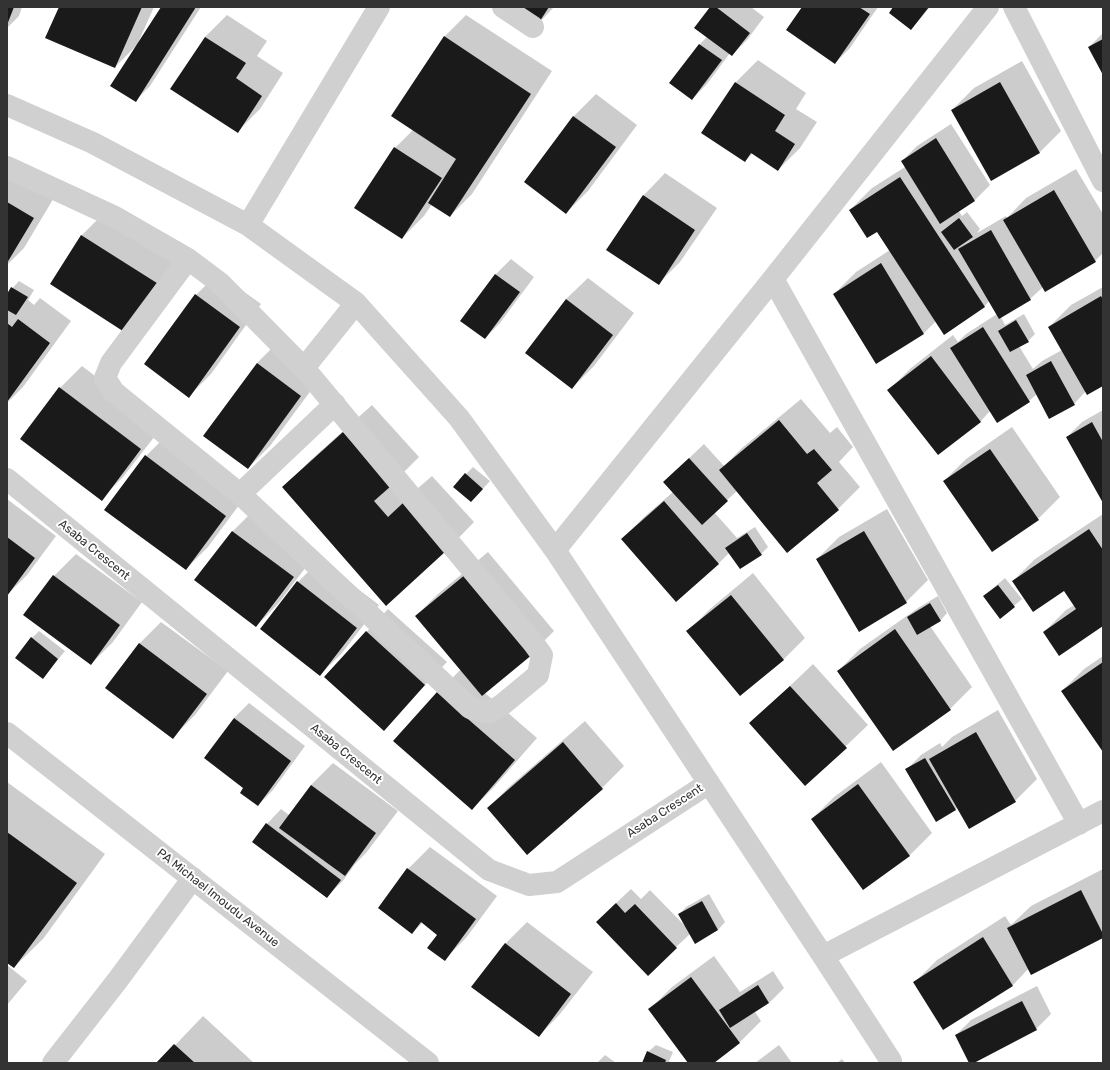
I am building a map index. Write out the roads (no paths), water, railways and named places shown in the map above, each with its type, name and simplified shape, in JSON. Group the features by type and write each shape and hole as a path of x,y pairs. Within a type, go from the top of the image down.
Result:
{"street":[{"path":"248,225 380,7"},
{"path":"503,7 533,27"},
{"path":"555,550 773,279 988,7"},
{"path":"1014,7 1103,181"},
{"path":"7,105 93,143 248,225 356,303 459,418 555,550 709,782 891,1061"},
{"path":"7,167 115,217 188,259 220,283 304,368 542,655 538,675 503,704 489,713 470,708 240,494 114,392 105,378 111,363 188,259"},
{"path":"773,279 1079,824"},
{"path":"304,368 356,303"},
{"path":"240,494 335,404"},
{"name":"Asaba Crescent","path":"7,479 489,870 529,885 557,882 709,782"},
{"name":"PA Michael Imoudu Avenue","path":"7,733 428,1063"},
{"path":"823,956 1103,811"},
{"path":"53,1063 117,981 193,878"}]}
